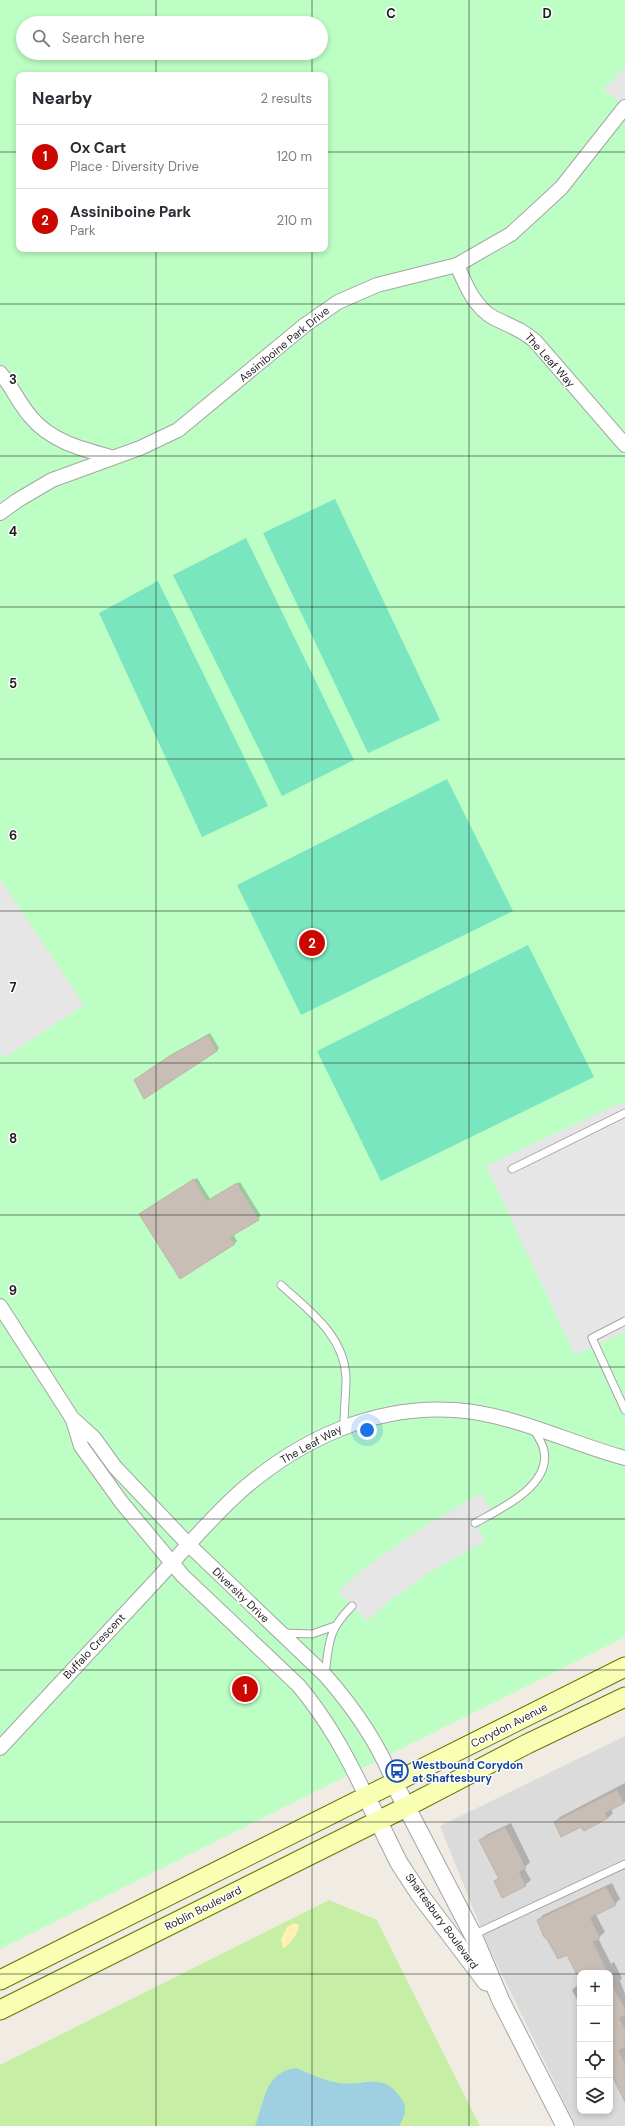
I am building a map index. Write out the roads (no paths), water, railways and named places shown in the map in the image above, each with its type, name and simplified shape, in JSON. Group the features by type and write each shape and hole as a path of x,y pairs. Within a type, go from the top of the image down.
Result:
{"main road":[{"name":"Corydon Avenue","path":"394,1783 625,1667"},
{"path":"406,1807 527,1744 625,1697"},
{"path":"0,1980 394,1783"},
{"name":"Roblin Boulevard","path":"0,2010 406,1807"}],"street":[{"name":"Assiniboine Park Drive","path":"0,513 18,500 52,480 111,457 140,448 178,430 305,325 338,302 377,285 457,265 511,234 539,210 561,188 625,107"},
{"name":"The Leaf Way","path":"457,265 474,300 494,318 522,330 535,341 625,445"},
{"path":"0,372 10,384 30,416 41,427 53,436 74,446 111,457"},
{"name":"Diversity Drive","path":"0,1306 72,1418 81,1446 122,1503 183,1576 298,1685 314,1704 330,1727 366,1796"},
{"name":"The Leaf Way","path":"188,1544 256,1479 304,1446 344,1426 373,1418 436,1410 477,1412 532,1427 625,1458"},
{"name":"Diversity Drive","path":"72,1418 94,1438 114,1467 188,1544 325,1675 367,1728 386,1761 394,1783"},
{"name":"Buffalo Crescent","path":"0,1748 188,1544"},
{"name":"Shaftesbury Boulevard","path":"394,1783 465,1940 501,2001 565,2126"},
{"name":"Shaftesbury Boulevard","path":"366,1796 400,1863 420,1895 465,1940"}],"lane":[{"path":"512,1169 625,1113"},
{"path":"281,1285 325,1327 337,1343 344,1360 346,1377 344,1426"},
{"path":"625,1321 592,1338 625,1410"},
{"path":"475,1523 532,1488 542,1470 545,1459 544,1449 532,1427"},
{"path":"325,1675 328,1649 335,1626 337,1621 352,1606"},
{"path":"280,1633 312,1634 335,1626"},
{"path":"465,1940 625,1864"}],"water":[{"path":"296,2068 323,2079 339,2083 348,2084 380,2082 387,2085 394,2090 403,2101 405,2112 401,2123 399,2126 255,2126 267,2090 272,2082 278,2075"}],"place":[{"name":"Assiniboine Park","path":"312,943"},
{"name":"Ox Cart","path":"245,1689"},
{"name":"Westbound Corydon at Shaftesbury","path":"397,1771"}]}
